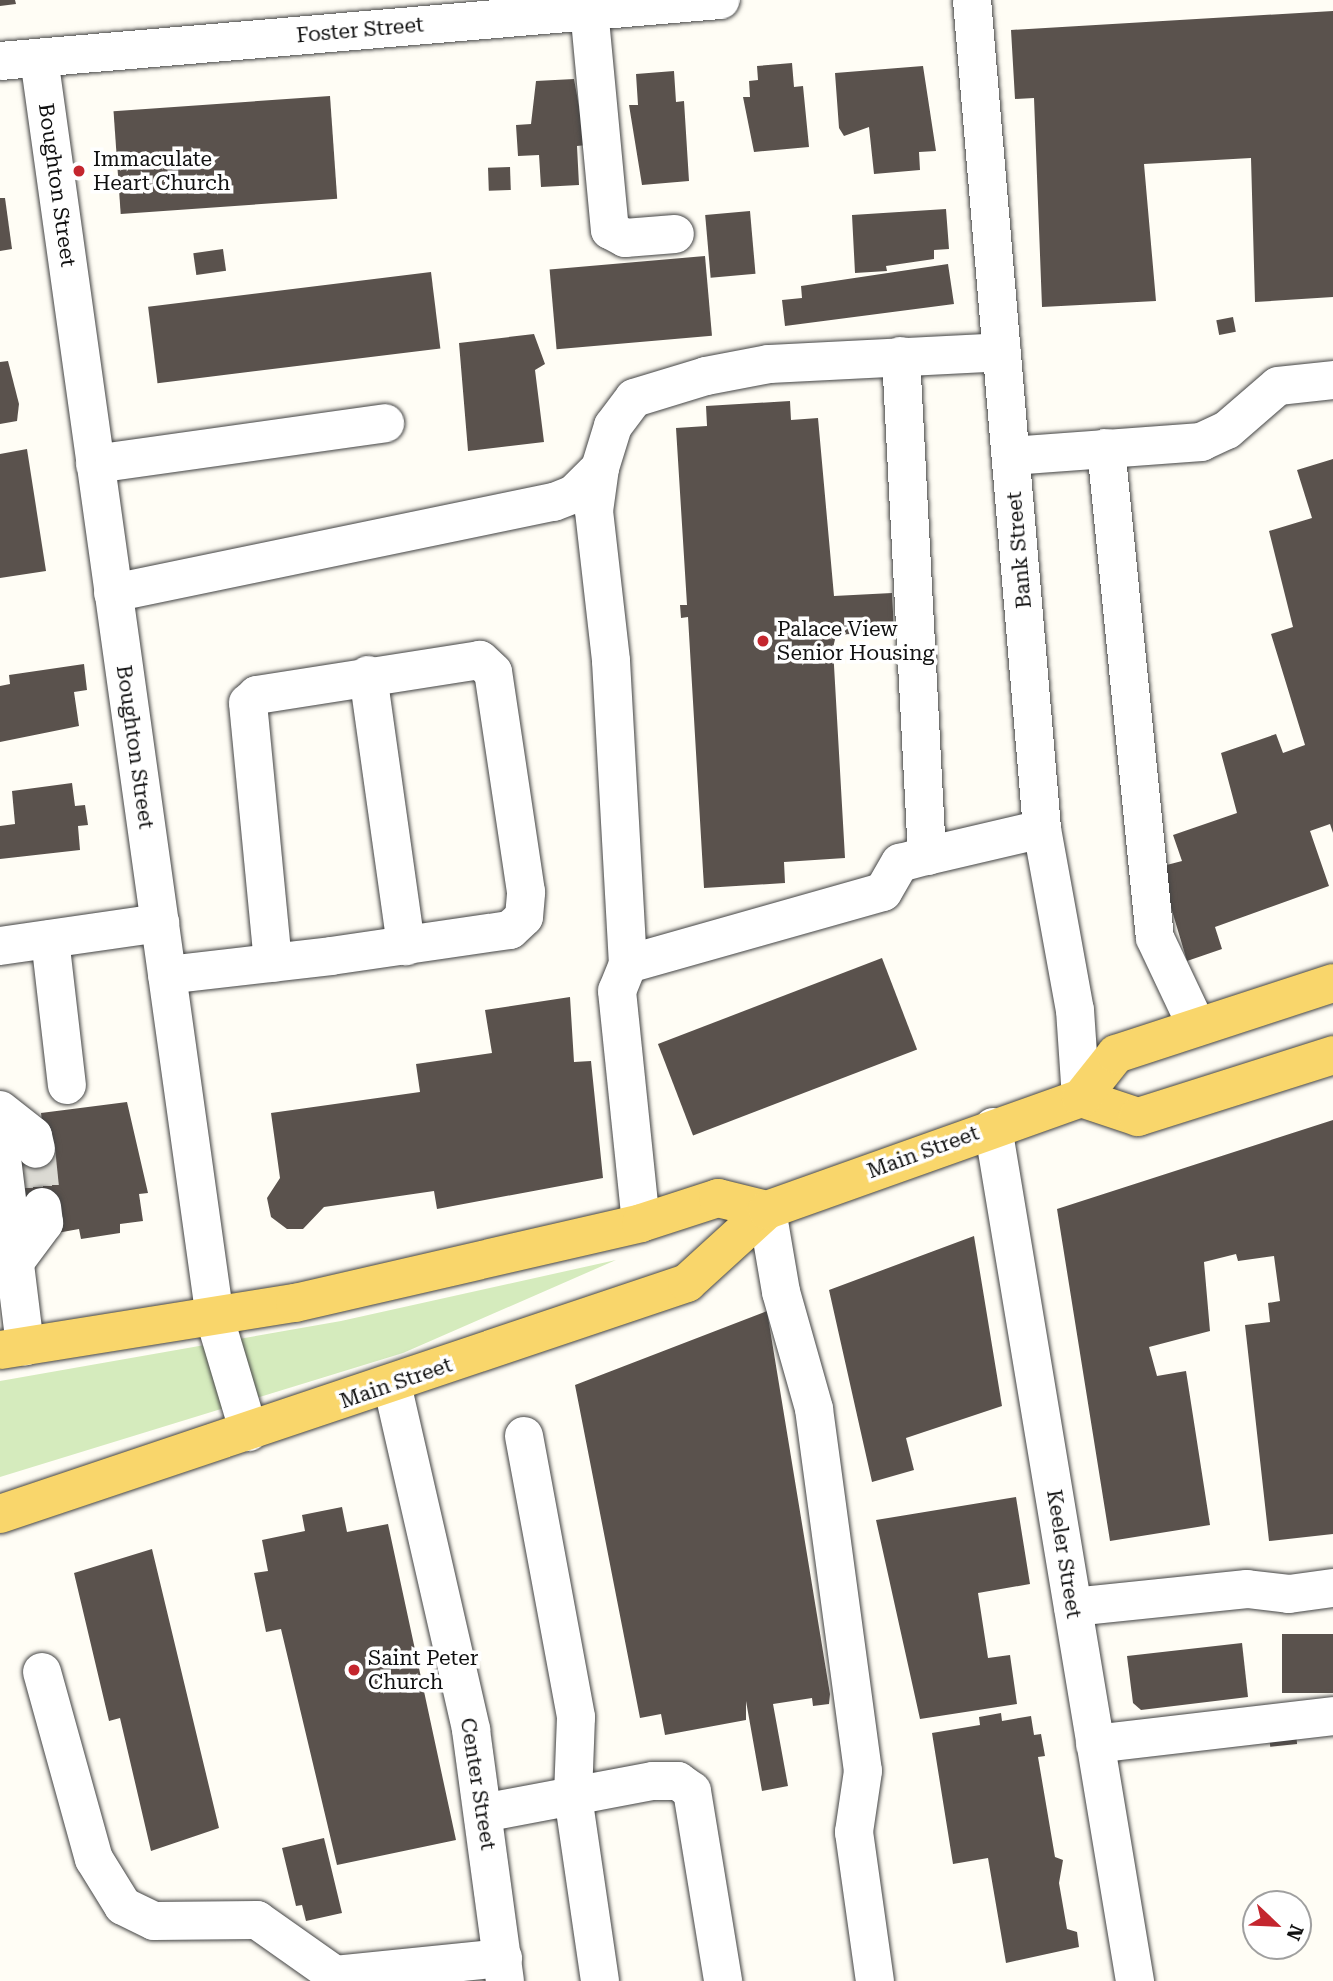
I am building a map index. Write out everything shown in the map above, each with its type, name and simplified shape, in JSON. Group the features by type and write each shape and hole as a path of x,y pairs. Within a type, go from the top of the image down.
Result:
{"main road":[{"path":"1333,983 1116,1054 1080,1098 1138,1117 1333,1055"},
{"name":"Main Street","path":"0,1514 687,1283 767,1210 1080,1098"},
{"path":"13,1348 215,1319 640,1223 718,1198 767,1210"}],"street":[{"name":"Foster Street","path":"0,61 720,0"},
{"name":"Bank Street","path":"972,0 1042,829 1075,1010 1080,1098"},
{"path":"589,9 610,230 625,238 675,234"},
{"name":"Boughton Street","path":"39,58 215,1319 249,1432"},
{"path":"640,1223 617,991 628,964 611,661 594,511 600,468 613,426 634,398 769,364 1002,352"},
{"path":"901,356 927,856"},
{"path":"1011,456 1201,442 1227,430 1278,386 1333,380"},
{"path":"95,464 385,423"},
{"path":"1106,448 1139,805 1155,937 1197,1027"},
{"path":"113,593 554,502 574,494 600,468"},
{"path":"167,975 273,963 406,946 510,930 524,917 526,892 493,672 480,660 459,659 257,695 248,703 273,963"},
{"path":"368,675 406,946"},
{"path":"628,964 883,892 900,863 1042,829"},
{"path":"0,946 160,923"},
{"path":"50,939 67,1084"},
{"path":"0,1110 33,1136 18,1145 13,1348"},
{"name":"Keeler Street","path":"993,1127 1135,1981"},
{"path":"15,1262 44,1223 42,1207"},
{"path":"767,1210 781,1292 814,1409 863,1771 854,1832 876,1981"},
{"name":"Center Street","path":"392,1384 471,1730 504,1970"},
{"path":"524,1436 576,1717 573,1796 600,1981"},
{"path":"1073,1607 1247,1589 1289,1594 1333,1588"},
{"path":"41,1672 93,1859 124,1906 154,1921 257,1920 335,1975 504,1970"},
{"path":"1096,1744 1333,1716"},
{"path":"483,1813 653,1782 678,1781 692,1791 723,1981"}],"green space":[{"path":"616,1260 403,1353 0,1477 0,1381 341,1321"}],"building":[{"path":"0,0 15,0 16,4 0,6"},
{"path":"1333,11 1333,297 1255,302 1251,158 1144,164 1156,301 1042,307 1034,98 1015,99 1011,30"},
{"path":"792,63 794,87 803,86 809,147 754,152 743,97 750,97 749,81 758,80 757,66"},
{"path":"923,66 936,151 919,152 920,170 874,174 869,127 844,136 839,128 835,73"},
{"path":"674,71 676,102 684,101 689,181 642,185 629,105 638,105 636,74"},
{"path":"574,79 586,145 577,146 579,185 541,187 539,155 518,156 516,125 531,124 536,81"},
{"path":"330,96 337,199 121,214 114,111"},
{"path":"510,167 511,190 489,191 488,168"},
{"path":"0,198 5,198 12,249 0,251"},
{"path":"946,209 949,249 934,250 934,259 886,266 887,271 855,273 852,215"},
{"path":"750,211 755,274 711,278 705,215"},
{"path":"223,249 226,271 196,275 193,253"},
{"path":"705,256 712,336 557,349 550,270"},
{"path":"948,264 954,304 785,326 782,300 802,298 801,286"},
{"path":"431,272 440,348 158,383 148,307"},
{"path":"1233,317 1236,332 1219,335 1216,320"},
{"path":"534,334 545,364 535,370 544,442 468,451 459,343"},
{"path":"8,361 19,404 17,421 0,424 0,362"},
{"name":"Palace View Senior Housing","path":"790,401 791,420 818,418 834,596 892,593 894,631 836,635 833,648 845,858 784,862 785,883 704,888 688,617 681,618 680,605 687,605 676,428 707,426 706,406"},
{"path":"27,449 46,571 0,578 0,454"},
{"path":"1333,459 1333,833 1330,824 1310,831 1329,886 1215,927 1222,949 1187,961 1159,867 1182,861 1173,835 1237,813 1221,753 1276,734 1283,753 1305,745 1271,634 1293,627 1269,531 1312,518 1297,470"},
{"path":"84,664 87,690 74,692 79,726 0,742 0,686 10,684 9,675"},
{"path":"72,783 75,806 85,805 88,825 78,826 80,850 0,859 0,826 15,824 12,791"},
{"path":"882,958 917,1049 693,1135 658,1044"},
{"path":"570,997 574,1062 591,1061 603,1178 437,1209 434,1191 324,1207 303,1229 287,1229 271,1217 267,1198 280,1178 271,1113 420,1092 416,1064 492,1053 485,1010"},
{"path":"127,1102 148,1193 139,1194 143,1221 120,1224 120,1233 81,1239 79,1229 57,1233 22,1209 15,1151 45,1147 41,1113"},
{"path":"1333,1120 1333,1534 1269,1541 1245,1325 1270,1322 1268,1303 1280,1301 1274,1256 1238,1261 1236,1254 1204,1262 1210,1331 1149,1347 1157,1376 1186,1371 1210,1525 1110,1541 1057,1209"},
{"path":"974,1236 1002,1406 906,1438 914,1470 872,1482 829,1290"},
{"path":"767,1311 830,1694 829,1704 813,1706 812,1698 773,1704 788,1786 762,1791 746,1701 746,1720 665,1735 661,1714 640,1718 575,1385"},
{"path":"1016,1497 1030,1584 978,1593 988,1658 1010,1655 1017,1704 920,1719 876,1520"},
{"name":"Saint Peter Church","path":"342,1507 347,1532 388,1524 456,1840 337,1865 281,1629 266,1632 254,1573 268,1571 262,1540 305,1531 302,1515"},
{"path":"152,1549 219,1828 151,1851 120,1718 109,1721 74,1573"},
{"path":"1282,1634 1333,1634 1333,1693 1282,1693"},
{"path":"1242,1643 1248,1697 1141,1710 1133,1703 1127,1656"},
{"path":"1001,1713 1002,1721 1031,1716 1034,1735 1041,1734 1045,1756 1038,1757 1055,1857 1063,1860 1059,1883 1067,1929 1077,1932 1079,1947 1006,1963 988,1858 953,1864 932,1733 980,1725 979,1717"},
{"path":"1295,1724 1297,1744 1270,1747 1268,1727"},
{"path":"324,1838 342,1913 306,1921 302,1905 296,1906 282,1848"}],"tunnel":[{"path":"36,1149 42,1207"}],"place":[{"name":"Immaculate Heart Church","path":"79,171"},
{"name":"Palace View Senior Housing","path":"763,641"},
{"name":"Saint Peter Church","path":"354,1670"}]}
